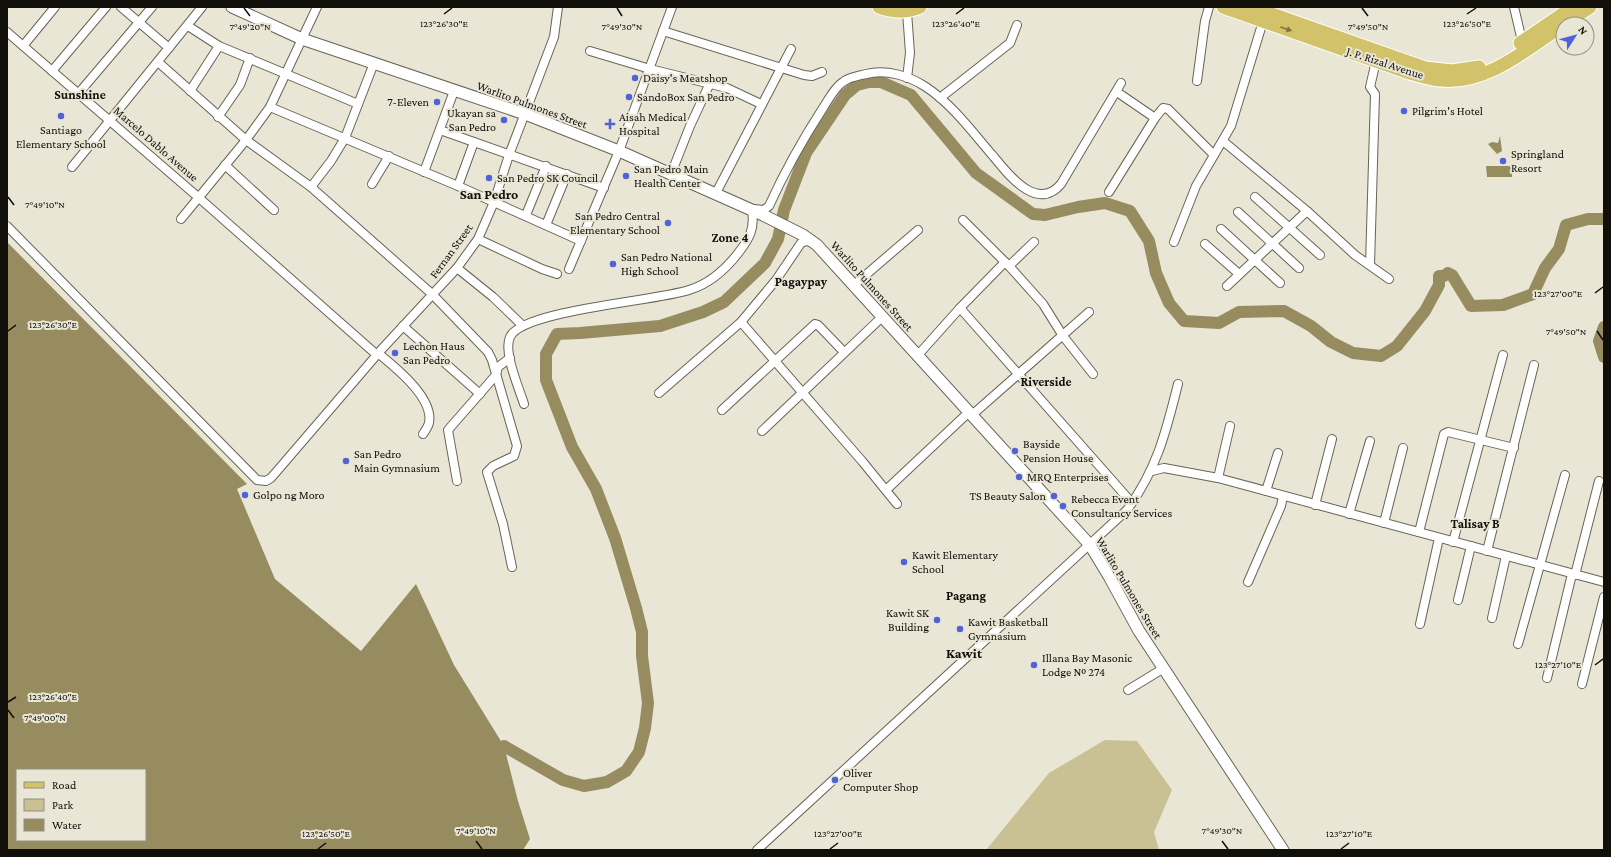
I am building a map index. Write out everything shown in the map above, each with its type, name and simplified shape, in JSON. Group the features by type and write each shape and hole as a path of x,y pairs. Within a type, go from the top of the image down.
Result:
{"main road":[{"path":"879,7 890,11 907,12 920,7"},
{"name":"J. P. Rizal Avenue","path":"1223,7 1269,13"},
{"name":"J. P. Rizal Avenue","path":"1252,7 1269,13 1319,36 1440,80 1473,74 1500,66 1573,7"},
{"name":"J. P. Rizal Avenue","path":"1576,16 1590,7"},
{"name":"J. P. Rizal Avenue","path":"1523,46 1555,29"}],"street":[{"path":"23,46 56,7"},
{"path":"52,71 106,7"},
{"path":"121,7 169,48"},
{"path":"78,94 152,7"},
{"path":"72,167 202,7"},
{"name":"Warlito Pulmones Street","path":"232,7 302,39 525,114 619,151 753,211 813,242 826,253 882,317 1090,545 1139,631 1283,850"},
{"path":"181,219 246,140 270,107 317,7"},
{"name":"Fernan Street","path":"7,226 257,480 266,481 271,478 403,326 457,268 478,239 494,202 509,155 554,37 558,7"},
{"path":"569,268 619,151 672,7"},
{"path":"1197,81 1205,21 1209,7"},
{"path":"1514,7 1523,46"},
{"path":"907,12 910,53 907,78"},
{"path":"1174,242 1196,186 1236,115 1269,13"},
{"path":"940,98 1007,46 1017,25"},
{"path":"188,26 219,46 358,104"},
{"path":"664,31 804,75 812,76 822,72"},
{"name":"Marcelo Dablo Avenue","path":"7,32 78,94 111,120 410,383 426,404 429,411 429,424 423,434"},
{"path":"190,91 219,46"},
{"path":"716,194 779,68 791,49"},
{"path":"590,51 650,69 727,88 761,104"},
{"path":"1370,265 1375,94 1370,87 1371,56"},
{"path":"218,117 237,89 250,58"},
{"path":"158,62 218,117 246,140 311,187 432,294 482,343 492,360 517,446 516,452 511,458 487,472 503,524 512,567"},
{"path":"311,187 331,161 345,138 374,64"},
{"path":"524,404 508,348 509,338 514,330 522,325 551,316 676,293 702,284 723,270 744,246 752,232 753,211 764,210 769,206 810,128 832,94 844,80 873,72 885,72 907,78 926,87 940,98 1013,179 1027,190 1047,194 1054,192 1061,184 1121,83"},
{"path":"671,174 690,126 710,83"},
{"path":"424,172 454,91"},
{"path":"1117,92 1155,118"},
{"path":"270,107 526,215 581,241"},
{"path":"1109,192 1155,118 1163,108 1168,109 1214,155"},
{"path":"440,130 509,155 546,166 604,188"},
{"path":"1223,140 1355,255 1389,279"},
{"path":"458,186 474,142"},
{"path":"372,184 389,156"},
{"path":"225,165 274,210"},
{"path":"526,215 546,166"},
{"path":"546,225 567,174"},
{"path":"1255,197 1320,255"},
{"path":"1227,286 1306,211"},
{"path":"1238,212 1299,268"},
{"path":"963,220 1007,264 1043,304 1063,336 1093,374"},
{"path":"1221,229 1280,283"},
{"path":"854,285 918,230"},
{"path":"478,239 542,269 557,274"},
{"path":"660,393 741,322 776,280 803,241 813,242"},
{"path":"918,355 960,308 1007,264 1034,242"},
{"path":"1205,244 1239,274"},
{"path":"457,268 493,297 522,325"},
{"path":"960,308 1132,503"},
{"path":"886,490 1089,312"},
{"path":"762,431 882,317"},
{"path":"741,322 897,504"},
{"path":"722,410 815,324 818,325 844,352"},
{"path":"403,326 480,394"},
{"path":"1453,542 1503,355"},
{"path":"457,481 448,430 496,374 498,367 510,358"},
{"path":"1487,551 1534,366"},
{"path":"757,850 1090,545 1132,503 1152,471 1169,421 1178,384"},
{"path":"1218,478 1230,426"},
{"path":"1419,532 1444,434 1448,432 1514,448"},
{"path":"1315,505 1332,439"},
{"path":"1349,514 1370,441"},
{"path":"1384,523 1403,448"},
{"path":"1266,491 1278,453"},
{"path":"1152,471 1164,468 1218,478 1604,582"},
{"path":"1518,644 1565,475"},
{"path":"1547,678 1599,481"},
{"path":"1248,582 1278,513 1283,496"},
{"path":"1420,624 1439,538"},
{"path":"1458,600 1471,546"},
{"path":"1492,618 1506,556"},
{"path":"1582,684 1604,598"},
{"path":"1128,690 1164,668"}],"green space":[{"path":"1105,740 1137,741 1172,790 1154,832 1159,850 986,850 1049,773"}],"water":[{"path":"1500,136 1502,151 1497,154 1488,144 1492,142 1498,143"},
{"path":"1486,166 1512,166 1512,177 1487,177"},
{"path":"7,242 247,484 237,489 275,579 361,651 416,584 454,665 504,746 518,801 530,839 523,850 7,850"}],"waterway":[{"path":"504,746 563,780 584,786 607,782 626,771 639,752 645,728 648,703 642,656 642,632 636,608 615,538 596,489 572,447 546,380 546,354 557,334 660,326 703,312 724,302 765,263 778,239 784,210 806,153 845,95 857,85 869,82 881,82 911,95 976,173 1033,214 1045,215 1078,207 1105,203 1130,211 1149,241 1156,273 1169,303 1184,321 1219,323 1239,312 1284,311 1311,326 1331,342 1353,353 1381,356 1397,346 1425,311 1439,285 1439,276 1444,276 1448,273 1452,275 1471,306 1503,305 1533,294 1545,268 1559,249 1566,225 1588,219 1604,219"},
{"path":"1604,327 1599,341 1604,357"}],"place":[{"name":"Daisy's Meatshop","path":"635,78"},
{"name":"SandoBox San Pedro","path":"629,97"},
{"name":"7-Eleven","path":"437,102"},
{"name":"Pilgrim's Hotel","path":"1404,111"},
{"name":"Santiago Elementary School","path":"61,116"},
{"name":"Ukayan sa San Pedro","path":"504,120"},
{"name":"Aisah Medical Hospital","path":"610,124"},
{"name":"Springland Resort","path":"1503,161"},
{"name":"San Pedro Main Health Center","path":"626,176"},
{"name":"San Pedro SK Council","path":"489,178"},
{"name":"San Pedro Central Elementary School","path":"668,223"},
{"name":"San Pedro National High School","path":"613,264"},
{"name":"Lechon Haus San Pedro","path":"395,353"},
{"name":"Bayside Pension House","path":"1015,451"},
{"name":"San Pedro Main Gymnasium","path":"346,461"},
{"name":"MRQ Enterprises","path":"1019,477"},
{"name":"Golpo ng Moro","path":"245,495"},
{"name":"TS Beauty Salon","path":"1054,496"},
{"name":"Rebecca Event Consultancy Services","path":"1063,506"},
{"name":"Kawit Elementary School","path":"904,562"},
{"name":"Kawit SK Building","path":"937,620"},
{"name":"Kawit Basketball Gymnasium","path":"960,629"},
{"name":"Illana Bay Masonic Lodge № 274","path":"1034,665"},
{"name":"Oliver Computer Shop","path":"835,780"}],"district":[{"name":"Sunshine","path":"80,94"},
{"name":"San Pedro","path":"489,194"},
{"name":"Zone 4","path":"730,237"},
{"name":"Pagaypay","path":"801,281"},
{"name":"Riverside","path":"1046,381"},
{"name":"Talisay B","path":"1475,523"},
{"name":"Pagang","path":"966,595"},
{"name":"Kawit","path":"964,653"}]}
